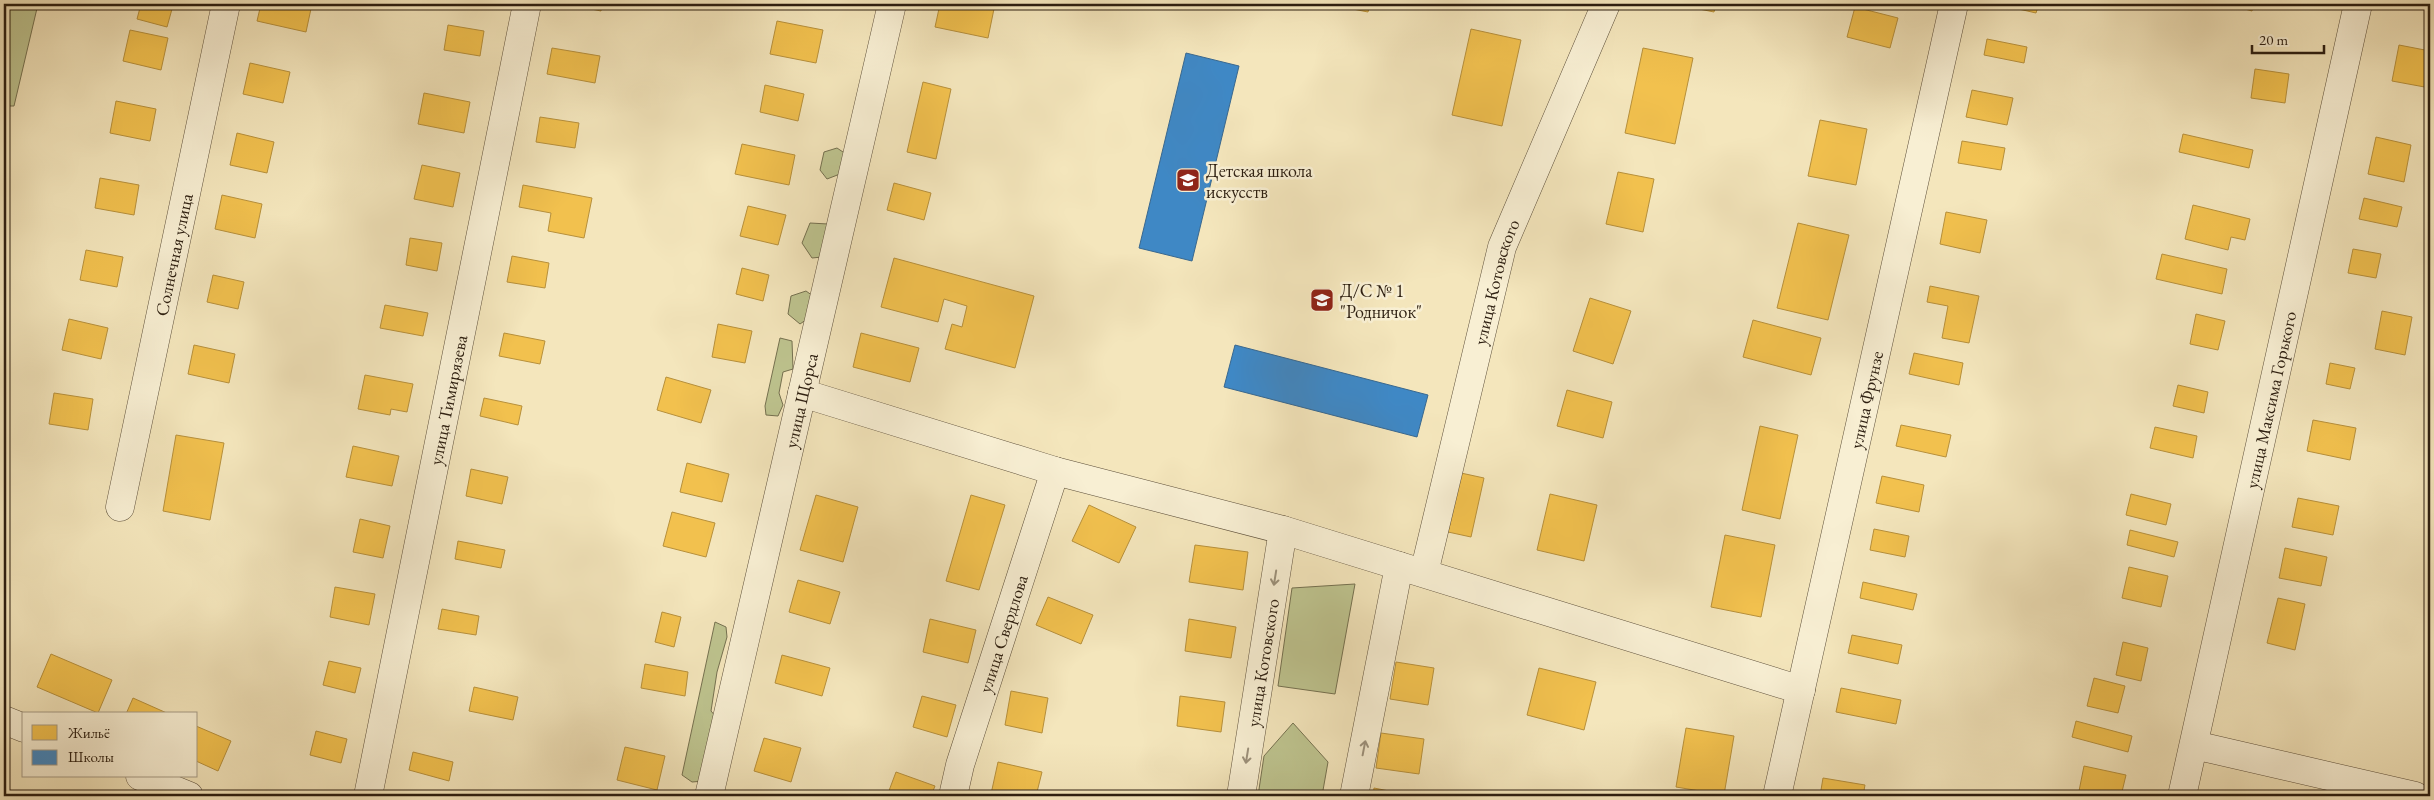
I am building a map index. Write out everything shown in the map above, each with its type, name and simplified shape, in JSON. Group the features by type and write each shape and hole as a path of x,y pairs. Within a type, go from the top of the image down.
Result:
{"street":[{"name":"Солнечная улица","path":"120,507 226,4"},
{"name":"улица Тимирязева","path":"368,796 527,4"},
{"name":"улица Щорса","path":"710,796 892,4"},
{"name":"улица Котовского","path":"1354,796 1412,570 1502,247 1606,4"},
{"name":"улица Фрунзе","path":"1777,796 1954,4"},
{"name":"улица Максима Горького","path":"2182,796 2358,4"},
{"path":"802,393 1055,471 1283,530 1801,690"},
{"name":"улица Свердлова","path":"953,796 960,765 1055,471"},
{"name":"улица Котовского","path":"1241,796 1283,530"},
{"path":"4,720 22,727"},
{"path":"2194,745 2415,796"},
{"path":"145,778 189,796"}],"green space":[{"path":"4,4 38,4 14,106 4,106"},
{"path":"837,148 846,154 840,174 827,179 820,170 824,152"},
{"path":"810,223 828,224 822,257 812,258 802,243"},
{"path":"806,291 813,296 813,315 800,324 788,314 791,296"},
{"path":"780,338 792,341 793,369 783,372 779,393 783,405 778,416 766,415 765,406"},
{"path":"1355,584 1335,694 1278,686 1292,588"},
{"path":"715,622 726,627 727,637 717,672 711,711 717,718 704,781 692,782 682,775"},
{"path":"1293,723 1328,762 1322,796 1258,796 1264,756"}],"building: Жильё":[{"path":"141,4 154,4 172,9 167,27 137,19"},
{"path":"261,4 312,4 306,32 257,21"},
{"path":"567,4 602,4 601,11"},
{"path":"940,4 995,4 988,38 935,27"},
{"path":"1327,4 1370,4 1368,12"},
{"path":"1675,4 1716,4 1714,12"},
{"path":"1997,4 2039,4 2036,13"},
{"path":"2227,4 2254,4 2252,11"},
{"path":"1855,7 1898,18 1890,48 1847,37"},
{"path":"777,21 823,30 816,63 770,54"},
{"path":"448,25 484,31 480,56 444,50"},
{"path":"1471,29 1521,40 1502,126 1452,115"},
{"path":"130,30 168,38 161,70 123,61"},
{"path":"1987,39 2027,47 2024,63 1984,55"},
{"path":"2399,45 2430,51 2430,88 2392,81"},
{"path":"552,48 600,56 595,83 547,74"},
{"path":"1643,48 1693,58 1675,144 1625,133"},
{"path":"250,63 290,72 283,103 243,94"},
{"path":"2255,69 2289,74 2285,103 2251,98"},
{"path":"923,82 951,89 936,159 907,152"},
{"path":"765,85 804,94 798,121 760,112"},
{"path":"1972,90 2013,98 2007,125 1966,117"},
{"path":"424,93 470,102 464,133 418,124"},
{"path":"116,101 156,109 150,141 110,133"},
{"path":"540,117 579,123 575,148 536,142"},
{"path":"1820,120 1867,129 1856,185 1808,176"},
{"path":"237,133 274,142 267,173 230,165"},
{"path":"2183,134 2253,150 2249,168 2179,152"},
{"path":"2376,137 2411,145 2404,182 2368,174"},
{"path":"1962,141 2005,148 2001,170 1958,163"},
{"path":"742,144 795,155 789,185 735,174"},
{"path":"422,165 460,173 453,207 414,199"},
{"path":"1618,172 1654,179 1643,232 1606,224"},
{"path":"100,178 139,185 134,215 95,208"},
{"path":"894,183 931,193 924,220 887,210"},
{"path":"523,185 592,198 584,238 548,231 551,213 519,207"},
{"path":"222,195 262,204 255,238 215,229"},
{"path":"2364,198 2402,207 2397,227 2359,219"},
{"path":"2193,205 2250,219 2245,240 2231,237 2228,250 2185,239"},
{"path":"748,206 786,215 778,245 740,236"},
{"path":"1946,212 1987,220 1980,253 1940,244"},
{"path":"1798,223 1849,235 1828,320 1777,308"},
{"path":"410,238 442,243 437,271 406,265"},
{"path":"2353,249 2381,254 2376,278 2348,273"},
{"path":"86,250 123,257 117,287 80,280"},
{"path":"2162,254 2227,269 2222,294 2156,279"},
{"path":"512,256 549,263 545,288 507,282"},
{"path":"894,258 1034,296 1015,368 945,349 952,324 962,327 967,306 944,299 938,322 881,307"},
{"path":"742,268 769,275 763,301 736,294"},
{"path":"213,275 244,282 238,309 207,302"},
{"path":"1930,286 1979,296 1969,343 1942,338 1948,306 1927,302"},
{"path":"1590,298 1631,311 1613,364 1573,351"},
{"path":"385,305 428,313 423,336 380,328"},
{"path":"2382,311 2412,317 2405,355 2375,349"},
{"path":"2196,314 2225,321 2218,350 2190,344"},
{"path":"69,319 108,328 101,359 62,350"},
{"path":"1753,320 1821,338 1811,375 1743,357"},
{"path":"718,324 752,331 745,363 712,357"},
{"path":"504,333 545,341 540,364 499,356"},
{"path":"861,333 919,348 910,382 853,367"},
{"path":"194,345 235,354 229,383 188,374"},
{"path":"1914,353 1963,363 1959,385 1909,374"},
{"path":"2330,363 2355,368 2350,389 2326,384"},
{"path":"365,375 413,384 407,412 391,409 390,415 358,409"},
{"path":"666,377 711,390 701,423 657,410"},
{"path":"2178,385 2208,392 2204,413 2173,406"},
{"path":"1567,390 1612,402 1603,438 1557,426"},
{"path":"54,393 93,399 88,430 49,424"},
{"path":"484,398 522,406 518,425 480,416"},
{"path":"2313,420 2356,428 2350,460 2307,451"},
{"path":"1901,425 1951,435 1946,457 1896,446"},
{"path":"1760,426 1798,435 1780,519 1742,510"},
{"path":"2155,427 2197,436 2193,458 2150,448"},
{"path":"176,435 224,443 210,520 163,511"},
{"path":"353,446 399,456 392,486 346,477"},
{"path":"687,463 729,474 722,502 680,492"},
{"path":"471,469 508,477 502,504 466,496"},
{"path":"1461,473 1484,478 1471,537 1448,532"},
{"path":"1882,476 1924,485 1919,512 1876,503"},
{"path":"1550,494 1597,505 1584,561 1537,550"},
{"path":"2131,494 2171,504 2166,525 2126,515"},
{"path":"816,495 858,507 843,562 800,550"},
{"path":"971,495 1005,505 979,590 946,581"},
{"path":"2298,498 2339,506 2333,535 2292,527"},
{"path":"1089,505 1136,527 1119,563 1072,541"},
{"path":"672,512 715,523 706,557 663,546"},
{"path":"360,519 390,526 383,558 353,552"},
{"path":"1874,529 1909,536 1905,557 1870,550"},
{"path":"2130,530 2178,542 2174,557 2127,545"},
{"path":"1725,535 1775,545 1761,617 1711,607"},
{"path":"458,541 505,550 501,568 455,559"},
{"path":"1195,545 1248,552 1243,590 1189,582"},
{"path":"2285,548 2327,557 2321,586 2279,578"},
{"path":"2129,567 2168,576 2161,607 2122,598"},
{"path":"798,580 840,592 830,624 789,612"},
{"path":"1863,582 1917,594 1913,610 1860,598"},
{"path":"335,587 375,594 369,625 330,617"},
{"path":"1048,597 1093,615 1081,644 1036,625"},
{"path":"2278,598 2305,604 2295,650 2267,643"},
{"path":"442,609 479,616 476,635 438,629"},
{"path":"662,612 681,617 674,647 655,642"},
{"path":"930,619 976,630 968,663 923,652"},
{"path":"1189,619 1236,627 1231,658 1185,651"},
{"path":"1852,635 1902,645 1898,664 1848,653"},
{"path":"2123,642 2148,648 2141,681 2116,675"},
{"path":"51,654 112,680 98,712 37,687"},
{"path":"782,655 830,668 822,696 775,683"},
{"path":"329,661 361,668 355,693 323,685"},
{"path":"1396,662 1434,668 1428,705 1390,699"},
{"path":"645,664 688,672 685,696 641,688"},
{"path":"1539,668 1596,682 1584,730 1527,715"},
{"path":"2094,678 2125,686 2118,713 2087,706"},
{"path":"474,687 518,697 513,720 469,711"},
{"path":"1841,688 1901,700 1896,724 1836,712"},
{"path":"1011,691 1048,698 1042,733 1005,725"},
{"path":"922,696 956,705 947,737 913,727"},
{"path":"1180,696 1225,702 1221,732 1177,726"},
{"path":"133,698 164,712 127,712"},
{"path":"2076,721 2132,736 2128,752 2072,737"},
{"path":"198,727 231,741 218,771 198,762"},
{"path":"1686,728 1734,736 1724,795 1676,787"},
{"path":"316,731 347,739 341,763 310,755"},
{"path":"1381,733 1424,739 1419,774 1376,768"},
{"path":"764,738 801,748 791,782 754,771"},
{"path":"625,747 665,756 657,790 617,780"},
{"path":"413,752 453,762 449,781 409,770"},
{"path":"998,762 1042,772 1036,796 991,794"},
{"path":"2084,766 2126,775 2121,796 2078,796"},
{"path":"896,772 935,786 931,796 887,796"},
{"path":"1823,778 1865,785 1863,796 1820,796"},
{"path":"1374,788 1409,795 1409,796 1373,796"}],"building: Школы":[{"path":"1186,53 1239,66 1192,261 1139,248"},
{"path":"1235,345 1428,395 1417,437 1224,387"}],"place":[{"name":"Детская школа искусств","path":"1188,180"},
{"name":"Д/С № 1 \"Родничок\"","path":"1322,300"}]}
